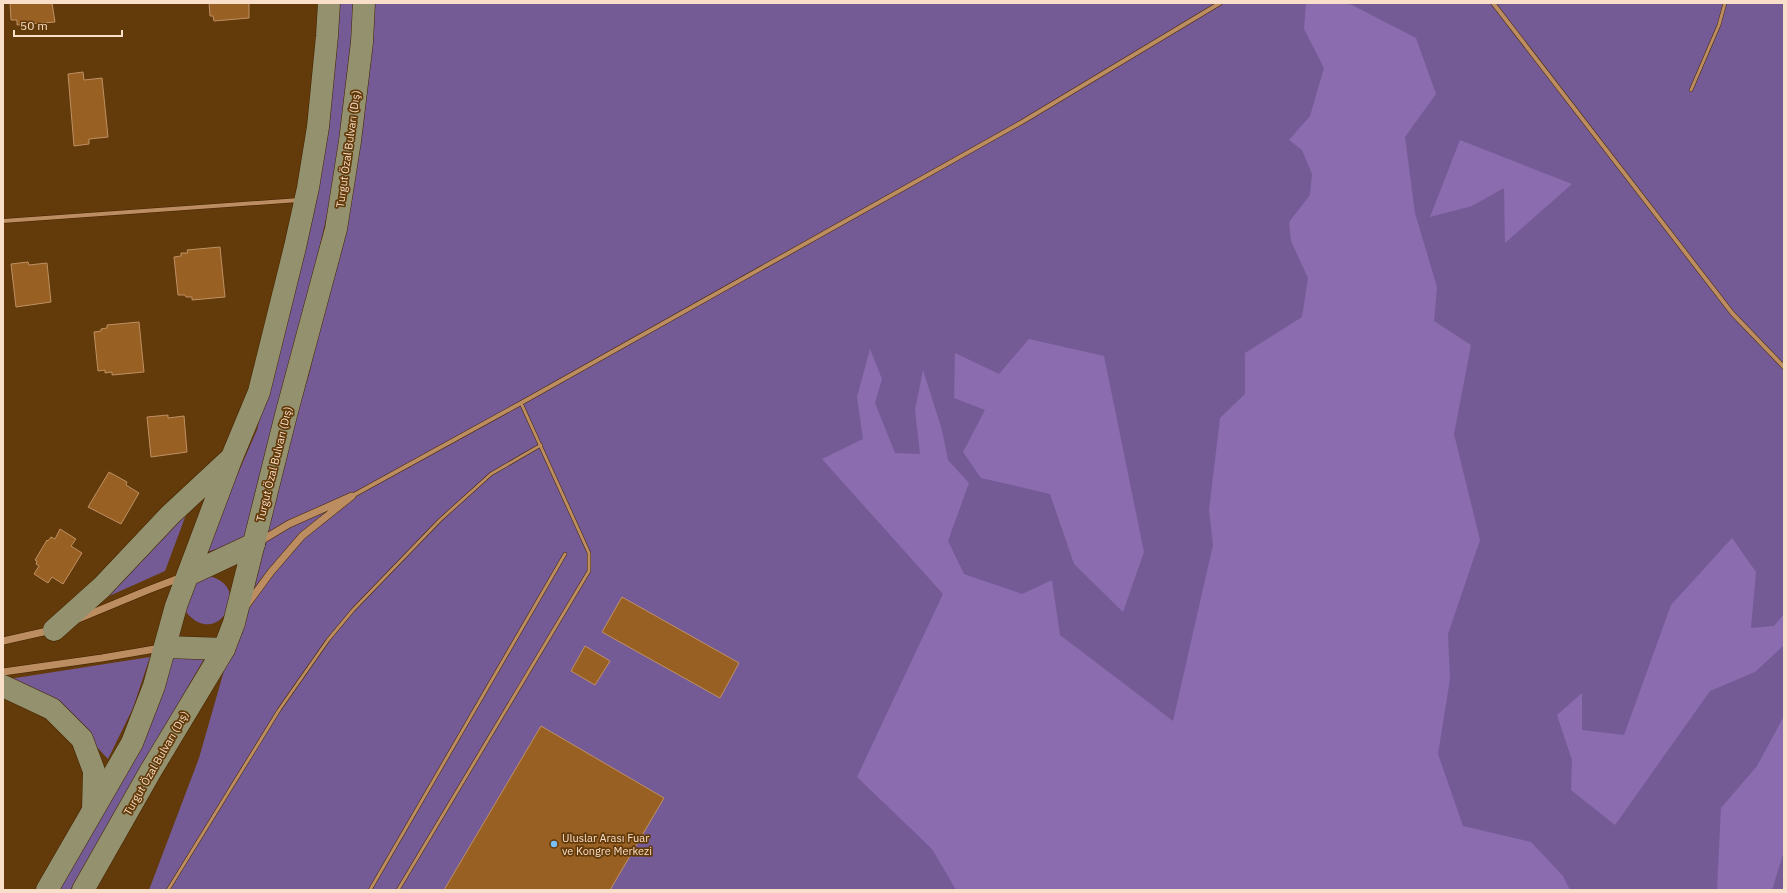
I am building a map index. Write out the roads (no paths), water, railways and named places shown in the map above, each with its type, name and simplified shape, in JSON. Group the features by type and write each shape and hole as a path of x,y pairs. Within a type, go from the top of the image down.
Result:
{"main road":[{"name":"Turgut Özal Bulvarı (Dış)","path":"83,890 154,765 224,649 234,623 286,415 336,229 351,134 362,42 364,3"},
{"path":"47,890 132,743 154,686 176,606 232,457 259,392 296,247 318,128 327,8"},
{"path":"54,630 102,587 170,515 232,457"},
{"path":"188,575 254,544"},
{"path":"164,647 224,649"},
{"path":"3,686 52,709 82,739 94,771 92,812"}],"street":[{"path":"254,544 289,524 352,496 521,404 1022,122 1220,3"},
{"path":"1493,3 1732,313 1784,366"},
{"path":"3,221 305,200"},
{"path":"234,623 271,572 302,536 352,496"},
{"path":"3,641 54,630 148,590 188,575"},
{"path":"3,672 102,658 164,647"}],"lane":[{"path":"1691,90 1720,25 1725,3"},
{"path":"398,890 589,572 589,553 521,404"},
{"path":"168,890 279,710 328,640 353,610 440,520 490,474 541,445"},
{"path":"370,890 565,554"}],"place":[{"name":"Uluslar Arası Fuar ve Kongre Merkezi","path":"554,844"}]}
